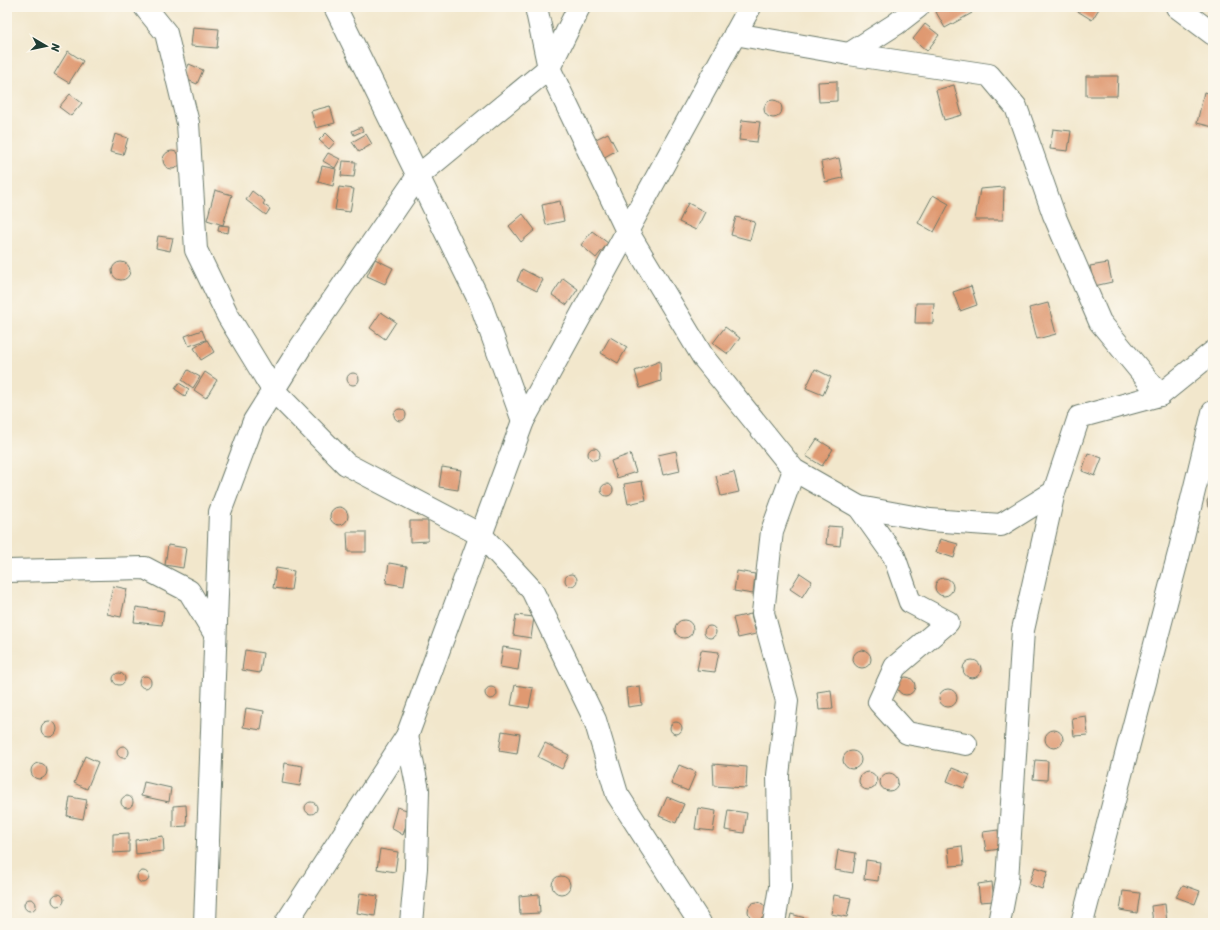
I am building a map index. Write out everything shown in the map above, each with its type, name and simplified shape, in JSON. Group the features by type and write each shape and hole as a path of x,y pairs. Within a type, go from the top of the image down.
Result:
{"street":[{"path":"145,7 166,33 188,123 196,250 228,316 273,390 346,464 481,535 532,590 595,720 617,794 700,923"},
{"path":"335,7 480,302 523,421"},
{"path":"536,7 549,68 627,231 703,357 794,470 859,507 930,520 1001,525 1054,492"},
{"path":"205,923 220,512 254,421 300,348 418,176 549,68 579,7"},
{"path":"286,923 407,736 523,421 750,7"},
{"path":"849,54 896,24 918,7"},
{"path":"1177,7 1213,34"},
{"path":"735,34 849,54 989,75 1016,107 1054,215 1100,322 1160,395"},
{"path":"999,923 1007,881 1023,630 1054,492 1079,417 1160,395 1213,352"},
{"path":"1082,923 1179,553 1213,412"},
{"path":"774,923 780,887 778,775 787,701 763,613 772,531 794,470"},
{"path":"859,507 894,556 910,602 948,622 895,667 879,702 907,733 966,744"},
{"path":"7,570 144,568 189,591 215,634"},
{"path":"407,736 418,790 416,868 411,923"}],"building":[{"path":"944,7 969,7 972,13 945,28 936,12"},
{"path":"1071,7 1100,7 1092,20"},
{"path":"925,24 939,35 927,51 913,39"},
{"path":"193,27 219,29 217,48 191,46"},
{"path":"68,51 83,61 69,83 54,74"},
{"path":"189,64 203,70 197,84 183,78"},
{"path":"1086,76 1118,76 1117,96 1086,96"},
{"path":"837,81 837,101 819,102 818,82"},
{"path":"954,85 962,115 944,120 936,90"},
{"path":"1204,92 1213,95 1213,127 1197,123"},
{"path":"70,94 82,103 71,116 59,107"},
{"path":"773,100 779,103 782,109 779,115 773,118 767,115 764,109 767,103"},
{"path":"330,106 335,123 316,128 311,111"},
{"path":"742,120 760,122 757,142 739,140"},
{"path":"361,127 363,131 354,135 352,131"},
{"path":"1053,129 1071,131 1068,151 1050,149"},
{"path":"326,133 335,142 329,149 319,140"},
{"path":"608,133 617,150 601,159 592,141"},
{"path":"115,134 128,138 123,155 110,152"},
{"path":"366,134 372,144 359,152 352,142"},
{"path":"172,151 178,154 181,160 178,166 172,169 166,166 163,160 166,154"},
{"path":"328,153 340,159 335,168 323,161"},
{"path":"839,158 843,178 825,182 821,162"},
{"path":"343,161 356,162 354,177 341,176"},
{"path":"322,166 336,169 333,186 318,182"},
{"path":"339,187 354,189 350,212 335,210"},
{"path":"1004,187 1003,220 975,220 980,189"},
{"path":"215,190 232,195 223,225 207,220"},
{"path":"252,191 265,201 263,204 270,209 266,215 246,200"},
{"path":"933,195 949,204 934,232 918,223"},
{"path":"560,201 564,221 546,225 542,205"},
{"path":"688,203 705,212 696,230 679,222"},
{"path":"523,214 535,230 521,242 509,226"},
{"path":"736,217 755,222 750,240 731,235"},
{"path":"219,225 229,226 228,233 218,231"},
{"path":"592,231 608,243 596,258 581,245"},
{"path":"158,236 173,238 170,251 156,248"},
{"path":"375,259 393,268 385,284 367,276"},
{"path":"121,262 127,265 130,271 127,277 121,280 115,277 112,271 115,265"},
{"path":"1108,263 1112,282 1094,286 1090,266"},
{"path":"522,269 543,280 537,291 517,281"},
{"path":"563,278 578,289 567,305 552,295"},
{"path":"971,286 977,305 960,311 953,292"},
{"path":"916,303 934,303 933,323 915,323"},
{"path":"1048,303 1056,334 1037,339 1029,308"},
{"path":"381,312 396,322 385,339 370,328"},
{"path":"725,327 740,338 728,354 713,343"},
{"path":"202,330 206,340 189,346 185,336"},
{"path":"610,337 627,347 618,363 601,353"},
{"path":"207,340 214,352 201,360 194,348"},
{"path":"660,361 661,381 640,388 635,371"},
{"path":"815,369 831,377 823,395 806,388"},
{"path":"188,370 200,377 193,388 182,380"},
{"path":"205,372 217,380 206,398 194,390"},
{"path":"351,373 355,373 359,379 355,385 351,385 347,381 347,377"},
{"path":"179,383 189,389 185,396 175,389"},
{"path":"398,409 402,409 406,415 402,421 398,421 394,417 394,413"},
{"path":"817,439 833,449 822,466 806,456"},
{"path":"592,448 596,448 600,454 596,460 592,460 588,456 588,452"},
{"path":"676,451 680,471 663,475 658,455"},
{"path":"1088,453 1102,458 1095,476 1082,471"},
{"path":"630,454 636,472 617,478 611,461"},
{"path":"442,467 461,470 458,490 439,487"},
{"path":"734,472 739,492 721,496 716,476"},
{"path":"642,481 646,500 628,504 624,484"},
{"path":"605,484 609,484 613,490 609,496 605,496 601,492 601,488"},
{"path":"1213,493 1213,511 1208,507 1207,501"},
{"path":"339,507 345,510 348,516 345,522 339,525 333,522 330,516 333,510"},
{"path":"410,521 428,521 428,541 410,542"},
{"path":"828,526 842,527 840,546 826,544"},
{"path":"347,532 366,532 366,552 348,552"},
{"path":"940,539 958,544 954,558 936,552"},
{"path":"168,545 186,548 183,568 165,565"},
{"path":"389,563 407,566 404,586 386,583"},
{"path":"276,568 294,571 291,590 273,588"},
{"path":"737,571 755,574 753,594 734,591"},
{"path":"800,573 812,581 802,597 790,589"},
{"path":"569,574 573,574 577,580 573,586 569,586 565,582 565,578"},
{"path":"944,578 950,581 953,587 950,593 944,596 938,593 935,587 938,581"},
{"path":"113,586 127,589 121,617 107,614"},
{"path":"136,607 164,611 162,625 134,622"},
{"path":"751,614 756,634 738,638 733,618"},
{"path":"516,615 534,617 531,638 513,635"},
{"path":"684,620 688,621 692,625 692,633 688,637 684,638 680,637 676,633 675,629 676,625 680,621"},
{"path":"708,626 712,626 716,632 712,638 708,638 704,634 704,630"},
{"path":"503,647 521,650 518,670 500,667"},
{"path":"245,650 263,653 260,673 242,670"},
{"path":"701,650 719,652 715,672 697,670"},
{"path":"862,650 866,651 870,655 870,663 866,667 862,668 858,667 854,663 853,659 854,655 858,651"},
{"path":"972,660 979,662 981,669 979,676 972,678 965,676 963,669 965,662"},
{"path":"117,673 121,673 125,679 121,685 117,685 113,681 113,677"},
{"path":"143,676 147,676 151,682 147,688 143,688 139,684 139,680"},
{"path":"906,677 912,680 915,686 912,692 906,695 900,692 897,686 900,680"},
{"path":"515,685 533,688 529,708 511,705"},
{"path":"640,686 642,705 628,707 626,688"},
{"path":"489,687 493,687 497,693 493,699 489,699 485,695 485,691"},
{"path":"948,689 954,692 957,698 954,704 948,707 942,704 939,698 942,692"},
{"path":"831,690 833,709 819,710 817,692"},
{"path":"246,708 264,711 261,730 243,727"},
{"path":"1086,716 1088,735 1074,736 1072,718"},
{"path":"49,721 55,723 57,729 55,735 49,737 43,735 41,729 43,723"},
{"path":"674,722 678,722 682,728 678,734 674,734 670,730 670,726"},
{"path":"1054,730 1058,731 1062,735 1062,743 1058,747 1054,748 1050,747 1046,743 1045,739 1046,735 1050,731"},
{"path":"502,731 520,734 517,754 499,751"},
{"path":"545,743 569,755 562,769 538,757"},
{"path":"121,746 125,746 129,752 125,758 121,758 117,754 117,750"},
{"path":"852,751 856,752 860,756 860,764 856,768 852,769 848,768 844,764 843,760 844,756 848,752"},
{"path":"85,756 98,762 87,789 74,783"},
{"path":"1035,760 1048,761 1047,780 1033,779"},
{"path":"36,763 42,763 47,768 45,777 42,779 36,779 31,774 31,768"},
{"path":"285,763 303,766 300,786 282,783"},
{"path":"713,764 747,767 746,788 714,786"},
{"path":"679,765 696,772 688,791 671,784"},
{"path":"952,768 970,775 964,788 947,781"},
{"path":"868,772 874,775 877,781 874,787 868,790 862,787 859,781 862,775"},
{"path":"889,773 895,776 898,782 895,788 889,791 883,788 880,782 883,776"},
{"path":"144,782 171,788 169,802 141,796"},
{"path":"129,796 132,797 132,807 125,808 122,807 121,800 122,797"},
{"path":"70,797 87,800 83,819 67,816"},
{"path":"667,797 684,804 676,823 659,816"},
{"path":"309,802 313,802 317,808 313,814 309,814 305,810 305,806"},
{"path":"186,805 187,826 173,827 173,806"},
{"path":"397,807 410,811 403,835 391,828"},
{"path":"698,808 716,811 713,831 695,829"},
{"path":"728,810 747,813 744,833 725,830"},
{"path":"998,830 1000,849 986,851 983,832"},
{"path":"129,833 129,852 113,853 113,834"},
{"path":"163,836 164,851 136,854 135,840"},
{"path":"962,846 964,865 950,866 948,848"},
{"path":"380,849 398,852 395,872 377,869"},
{"path":"838,850 856,853 853,873 835,870"},
{"path":"866,860 880,862 878,881 864,879"},
{"path":"1035,867 1048,871 1042,889 1029,884"},
{"path":"141,871 145,871 149,877 145,883 141,883 137,879 137,875"},
{"path":"557,876 565,876 570,881 568,892 565,894 557,894 552,889 552,881"},
{"path":"992,882 994,901 980,902 978,884"},
{"path":"1183,885 1200,891 1195,904 1176,897"},
{"path":"1123,891 1140,893 1137,913 1120,910"},
{"path":"360,893 378,896 375,916 357,913"},
{"path":"56,894 60,894 64,900 60,906 56,906 52,902 52,898"},
{"path":"539,894 540,913 520,914 519,896"},
{"path":"834,895 851,898 847,917 831,914"},
{"path":"28,899 32,899 36,905 32,911 28,911 24,907 24,903"},
{"path":"757,902 763,905 766,911 763,917 757,920 751,917 748,911 751,905"},
{"path":"1165,904 1167,923 1153,923 1151,906"},
{"path":"791,914 805,918 803,923 789,923"}]}
